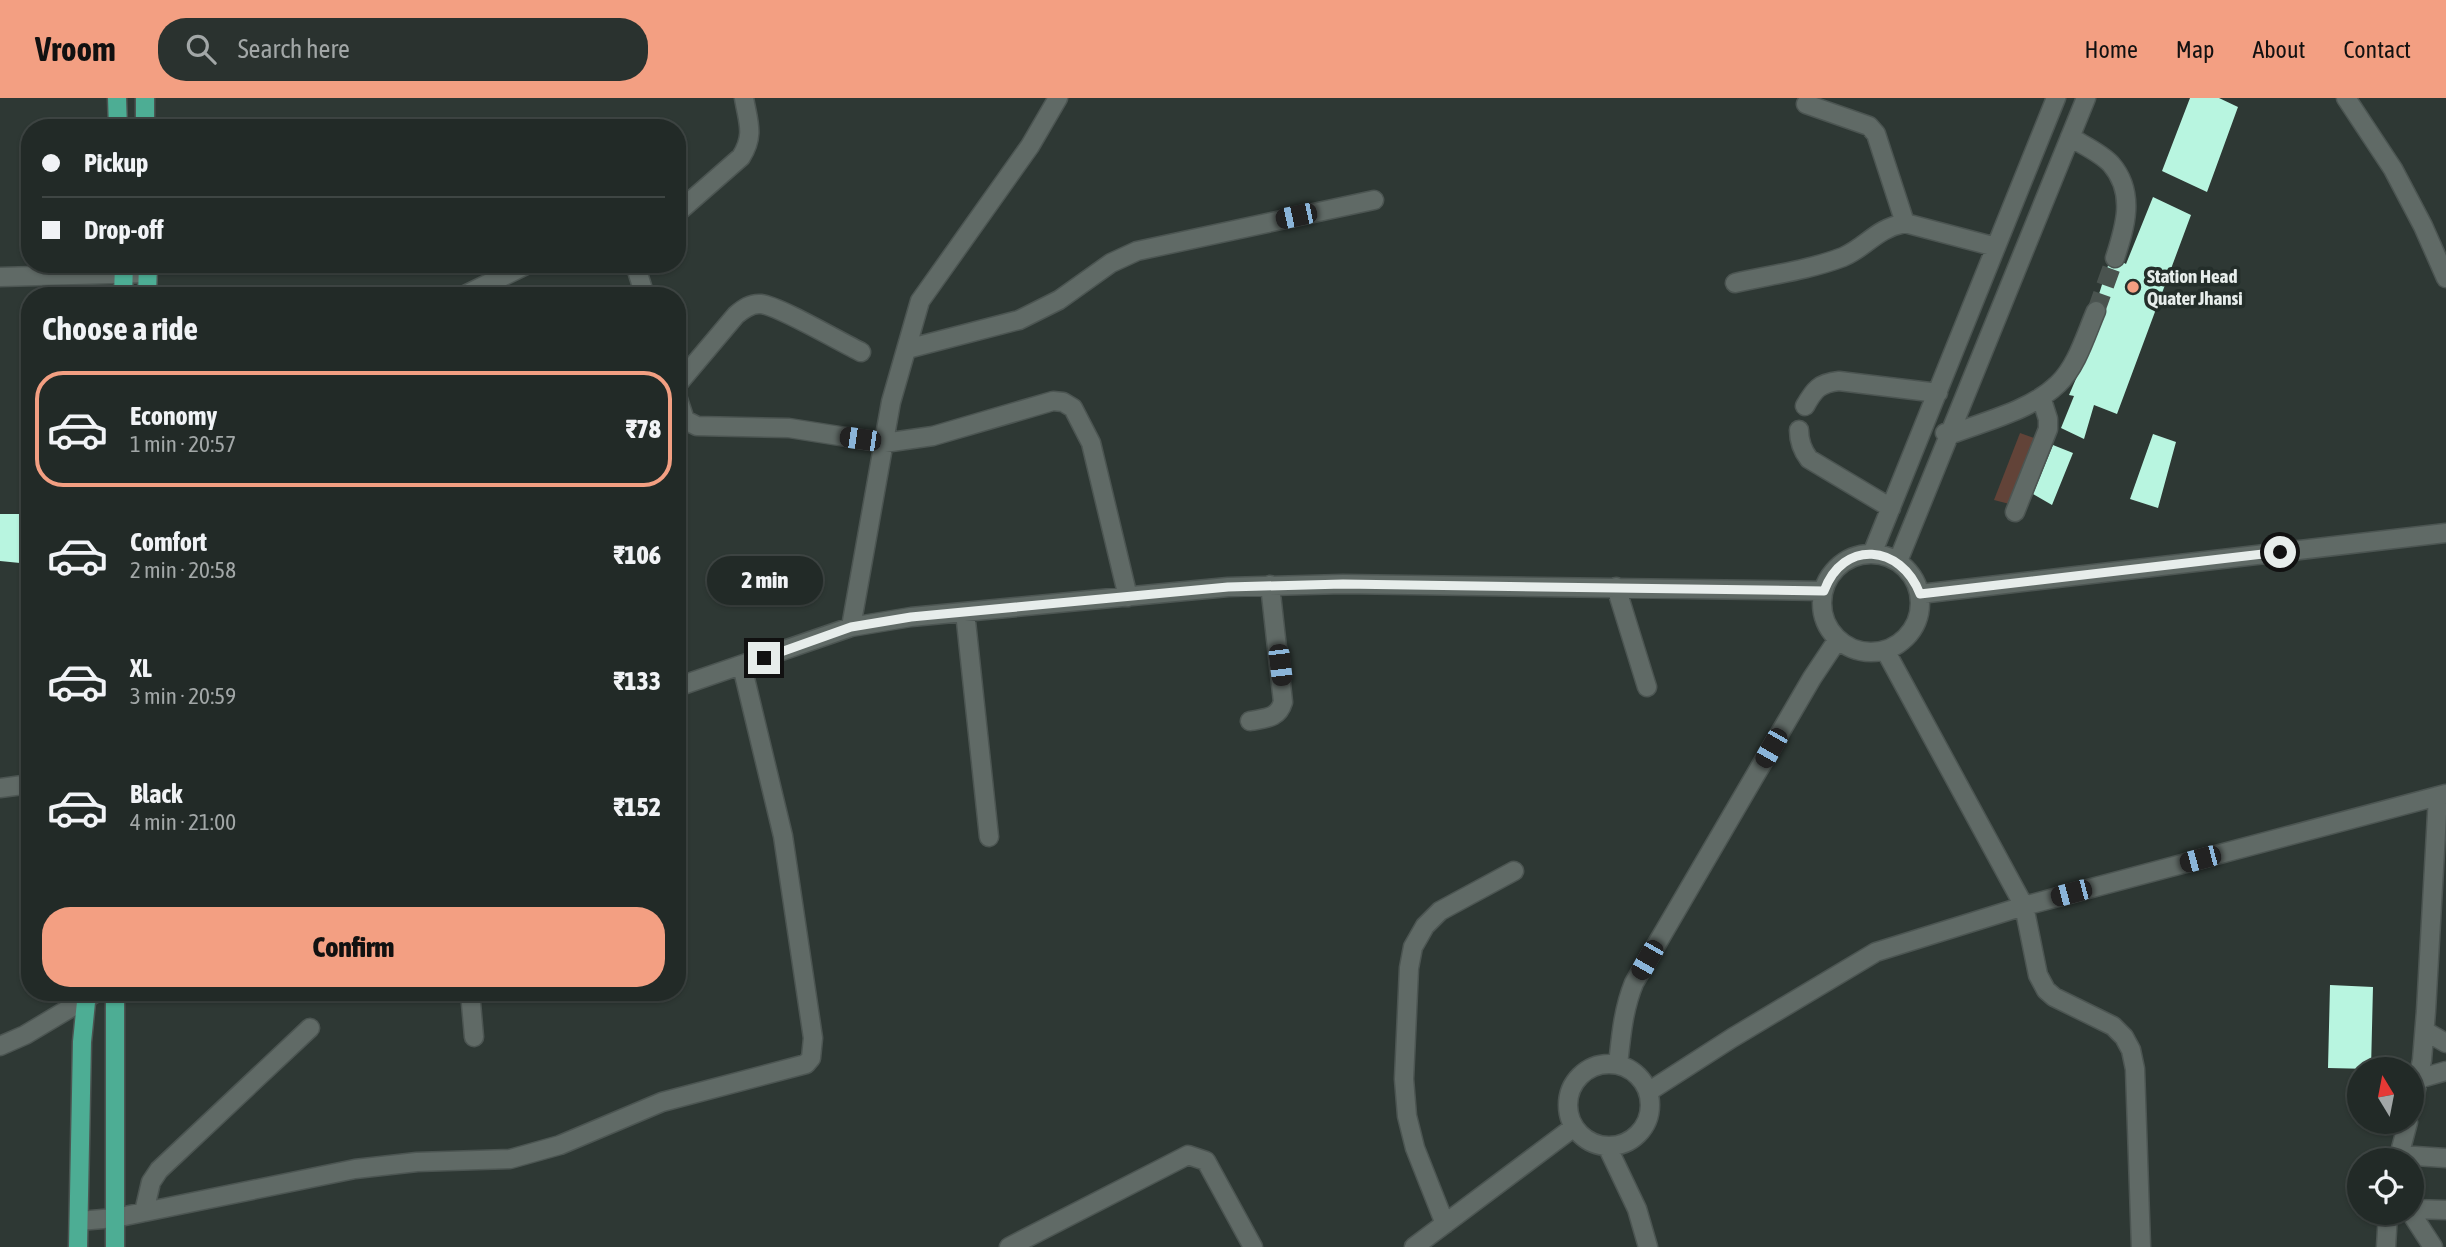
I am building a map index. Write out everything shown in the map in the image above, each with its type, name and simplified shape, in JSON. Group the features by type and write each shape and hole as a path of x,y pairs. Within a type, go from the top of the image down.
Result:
{"main road":[{"path":"117,98 118,119"},
{"path":"145,98 145,119"},
{"path":"78,1247 82,1042 89,1001"},
{"path":"115,1001 116,1247"}],"street":[{"path":"686,204 741,157 748,145 751,134 744,98"},
{"path":"851,627 891,402 920,302 1030,146 1058,98"},
{"path":"1872,554 2056,98"},
{"path":"1898,561 2086,98"},
{"path":"2346,98 2393,169 2446,278"},
{"path":"1805,104 1869,125 1876,134 1905,223"},
{"path":"2070,137 2110,163 2126,192 2125,225 2115,258"},
{"path":"907,349 1019,320 1059,300 1111,264 1137,251 1374,200"},
{"path":"1735,283 1836,259 1859,248 1883,230 1905,223 1996,247"},
{"path":"0,277 62,273"},
{"path":"481,287 510,273"},
{"path":"686,374 736,315 747,306 761,304 861,352"},
{"path":"1925,425 1949,435 2025,406 2041,397 2059,383 2071,365 2096,311"},
{"path":"1805,406 1815,388 1827,382 1839,381 1938,394"},
{"path":"2015,512 2048,429 2048,419 2041,397"},
{"path":"686,423 697,426 789,428 884,443 933,436 1053,401 1063,402 1073,408 1096,457 1128,597"},
{"path":"1799,429 1803,451 1810,459 1891,508"},
{"path":"1920,594 2446,533"},
{"path":"1872,554 1898,561 1916,582 1920,594 1919,615 1912,630 1901,642 1885,650 1868,652 1852,648 1838,639 1828,625 1823,611 1824,591 1836,568 1849,559 1872,554"},
{"path":"1250,721 1274,717 1283,702 1270,585"},
{"path":"686,684 851,627 911,617 1270,585 1824,591"},
{"path":"1616,587 1647,687"},
{"path":"965,612 989,837"},
{"path":"1618,1065 1624,1013 1634,984 1812,678 1838,639"},
{"path":"1885,650 2024,906 2038,975 2046,990 2054,997 2113,1026 2124,1037 2132,1051 2135,1069 2141,1247"},
{"path":"79,1221 115,1218 355,1169 417,1162 510,1159 560,1145 662,1102 806,1064 811,1058 813,1038 783,836 742,666"},
{"path":"0,788 21,785"},
{"path":"1648,1092 1732,1038 1876,953 2024,906 2442,795 2421,1057"},
{"path":"1445,1224 1415,1148 1407,1116 1404,1079 1409,968 1413,947 1425,926 1440,911 1514,871"},
{"path":"0,1046 25,1035 79,1001"},
{"path":"471,1001 474,1037"},
{"path":"144,1212 150,1182 159,1170 310,1028"},
{"path":"2425,1031 2446,1043"},
{"path":"1618,1065 1631,1070 1642,1080 1648,1092 1650,1106 1648,1119 1632,1139 1620,1145 1607,1146 1583,1137 1574,1127 1568,1102 1571,1089 1579,1077 1590,1069 1618,1065"},
{"path":"2424,1077 2446,1071"},
{"path":"1414,1247 1574,1127"},
{"path":"1607,1146 1628,1187 1648,1247"},
{"path":"1009,1247 1188,1154 1206,1161 1253,1247"},
{"path":"2424,1158 2446,1158"},
{"path":"2424,1211 2446,1210"},
{"path":"2386,1247 2387,1225"},
{"path":"2420,1225 2433,1247"}],"shaded area":[{"path":"2020,433 2045,442 2021,507 1994,500"}],"building":[{"path":"2190,98 2219,98 2238,107 2207,192 2162,171"},
{"name":"Station Head Quater Jhansi","path":"2153,197 2191,215 2117,414 2094,405 2084,439 2061,428 2074,396 2069,395 2105,312 2094,310 2111,256 2126,264"},
{"path":"2153,434 2176,442 2158,508 2130,499"},
{"path":"2053,445 2073,453 2052,505 2033,494"},
{"path":"0,514 21,514 21,563 0,561"},
{"path":"2330,985 2373,987 2371,1057 2347,1057 2347,1068 2328,1068"}],"tunnel":[{"path":"2096,311 2115,258"}],"place":[{"name":"Station Head Quater Jhansi","path":"2133,287"}],"route":[{"path":"764,658 851,627 911,617 1228,587 1343,584 1824,591 1836,568 1849,559 1872,554 1898,561 1916,582 1920,594 2280,552"}]}
